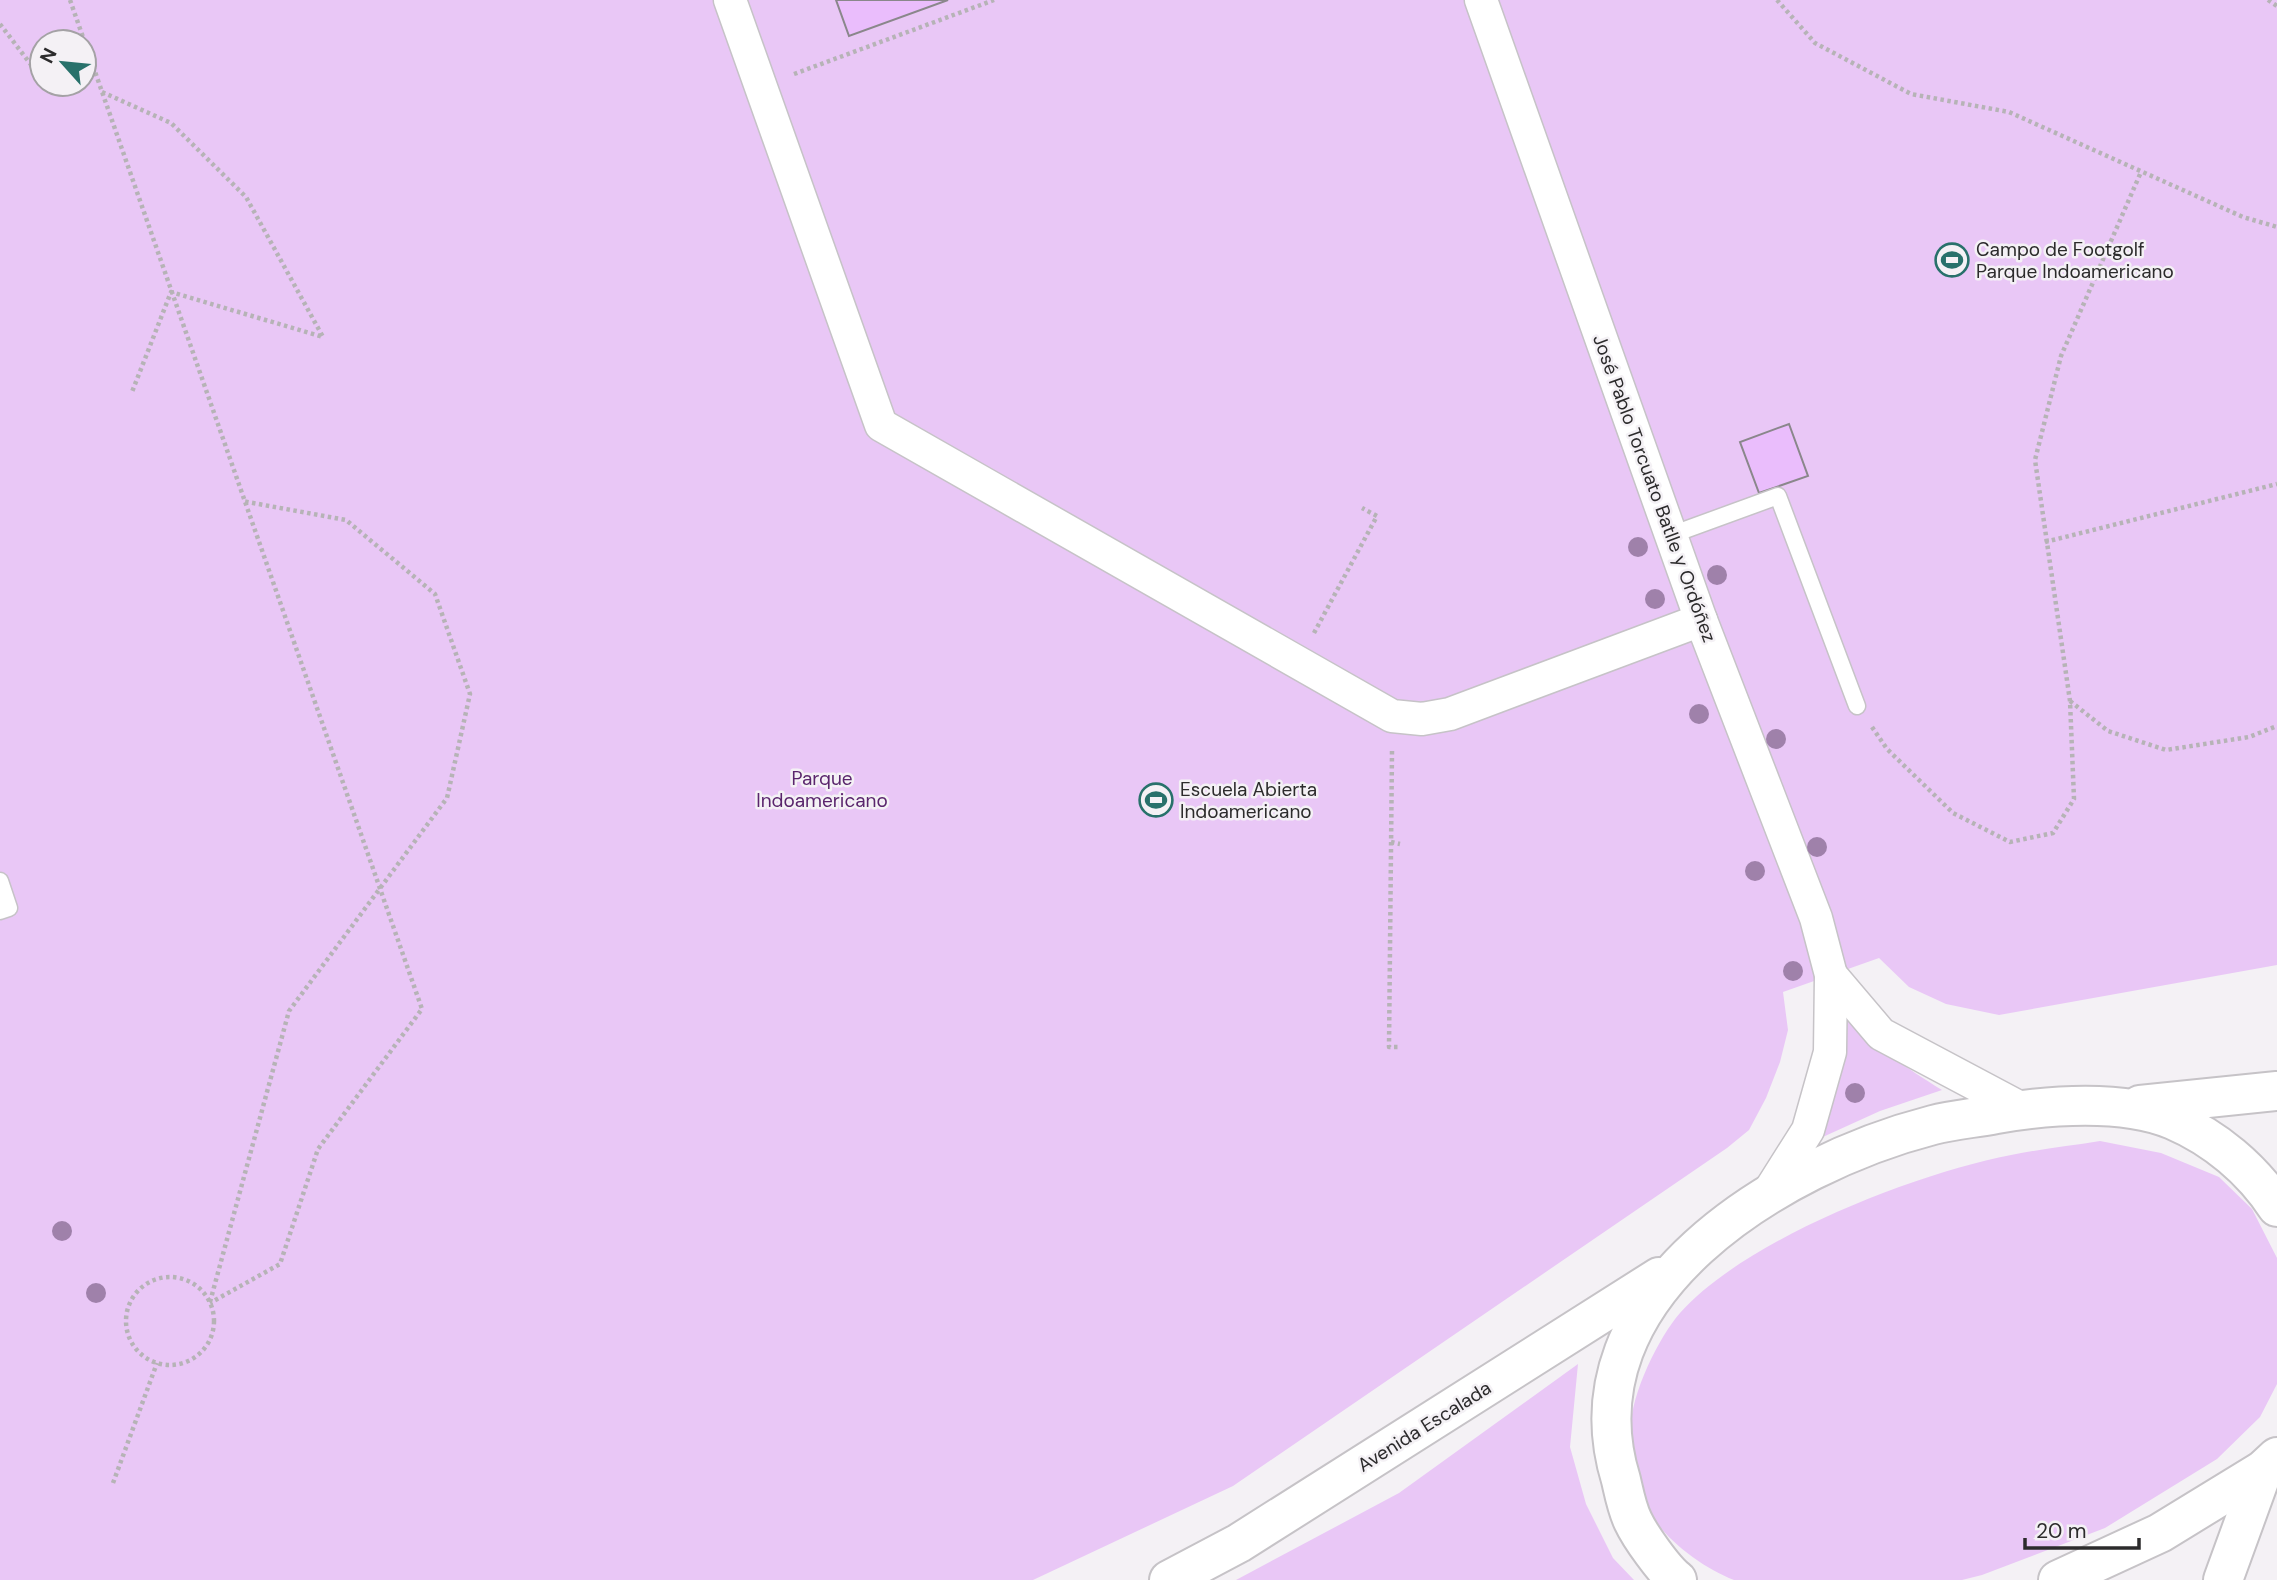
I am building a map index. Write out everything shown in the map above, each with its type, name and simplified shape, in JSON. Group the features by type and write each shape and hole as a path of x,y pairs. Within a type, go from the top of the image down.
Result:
{"main road":[{"path":"1677,1580 1633,1521 1613,1455 1613,1387 1635,1322 1675,1267 1718,1230 1765,1198 1846,1155 1933,1125 2024,1110 2117,1108 2277,1091"},
{"path":"2117,1108 2172,1119 2221,1147 2263,1186 2277,1207"},
{"name":"Avenida Escalada","path":"1169,1580 1240,1543 1675,1267"},
{"path":"2058,1580 2160,1533 2270,1464"},
{"path":"2222,1580 2270,1464"}],"street":[{"path":"730,0 881,425 1392,716 1422,719 1450,714 1701,620"},
{"name":"José Pablo Torcuato Batlle y Ordóñez","path":"1481,0 1701,620 1816,918 1832,975 1830,1052 1808,1130 1765,1198"},
{"name":"José Pablo Torcuato Batlle y Ordóñez","path":"1832,975 1881,1034 2024,1110"}],"lane":[{"path":"1671,536 1778,496 1857,706"},
{"path":"0,881 9,908 0,911"}],"path":[{"path":"70,0 78,28"},
{"path":"760,86 994,0"},
{"path":"1777,0 1815,43 1911,94 2009,112 2243,217 2277,227"},
{"path":"2268,0 2277,6"},
{"path":"0,24 28,61"},
{"path":"98,84 422,1009 318,1149 279,1264 210,1303"},
{"path":"101,92 171,122 246,197 323,337 171,292"},
{"path":"1857,706 1887,749 1953,813 2010,842 2053,833 2074,799 2070,701 2035,460 2061,356 2141,172"},
{"path":"132,391 171,292"},
{"path":"2045,542 2277,484"},
{"path":"210,1303 289,1011 447,797 470,694 435,593 346,520 242,500"},
{"path":"1298,662 1377,516 1362,508"},
{"path":"2070,701 2108,731 2166,750 2249,737 2277,726"},
{"path":"1392,716 1389,1047 1400,1047"},
{"path":"1391,842 1400,844"},
{"path":"161,1277 176,1277 190,1282 210,1303 214,1316 207,1344 186,1362 157,1363 134,1347 128,1334 128,1305 136,1292 148,1282 161,1277"},
{"path":"113,1483 157,1363"}],"green space":[{"name":"Parque Indoamericano","path":"0,0 2277,0 2277,965 1999,1015 1946,1004 1909,987 1879,958 1783,992 1788,1030 1780,1062 1766,1098 1749,1130 1727,1148 1233,1486 1033,1580 0,1580"},
{"path":"1843,1006 1864,1032 1888,1053 1942,1090 1880,1111 1814,1141"},
{"path":"2100,1141 2161,1153 2219,1177 2252,1209 2277,1258 2277,1384 2260,1417 2217,1459 2105,1528 1982,1575 1962,1580 1734,1580 1696,1559 1662,1529 1653,1518 1643,1497 1631,1433 1631,1419 1646,1370 1671,1324 1709,1286 1788,1235 1881,1194 1972,1164"},
{"path":"1578,1364 1570,1447 1586,1504 1613,1558 1634,1580 1236,1580 1399,1493"}],"building":[{"path":"836,0 948,0 849,36"},
{"path":"1789,424 1808,476 1759,493 1740,442"}],"place":[{"name":"Campo de Footgolf Parque Indoamericano","path":"1952,260"},
{"name":"Escuela Abierta Indoamericano","path":"1156,800"}]}
